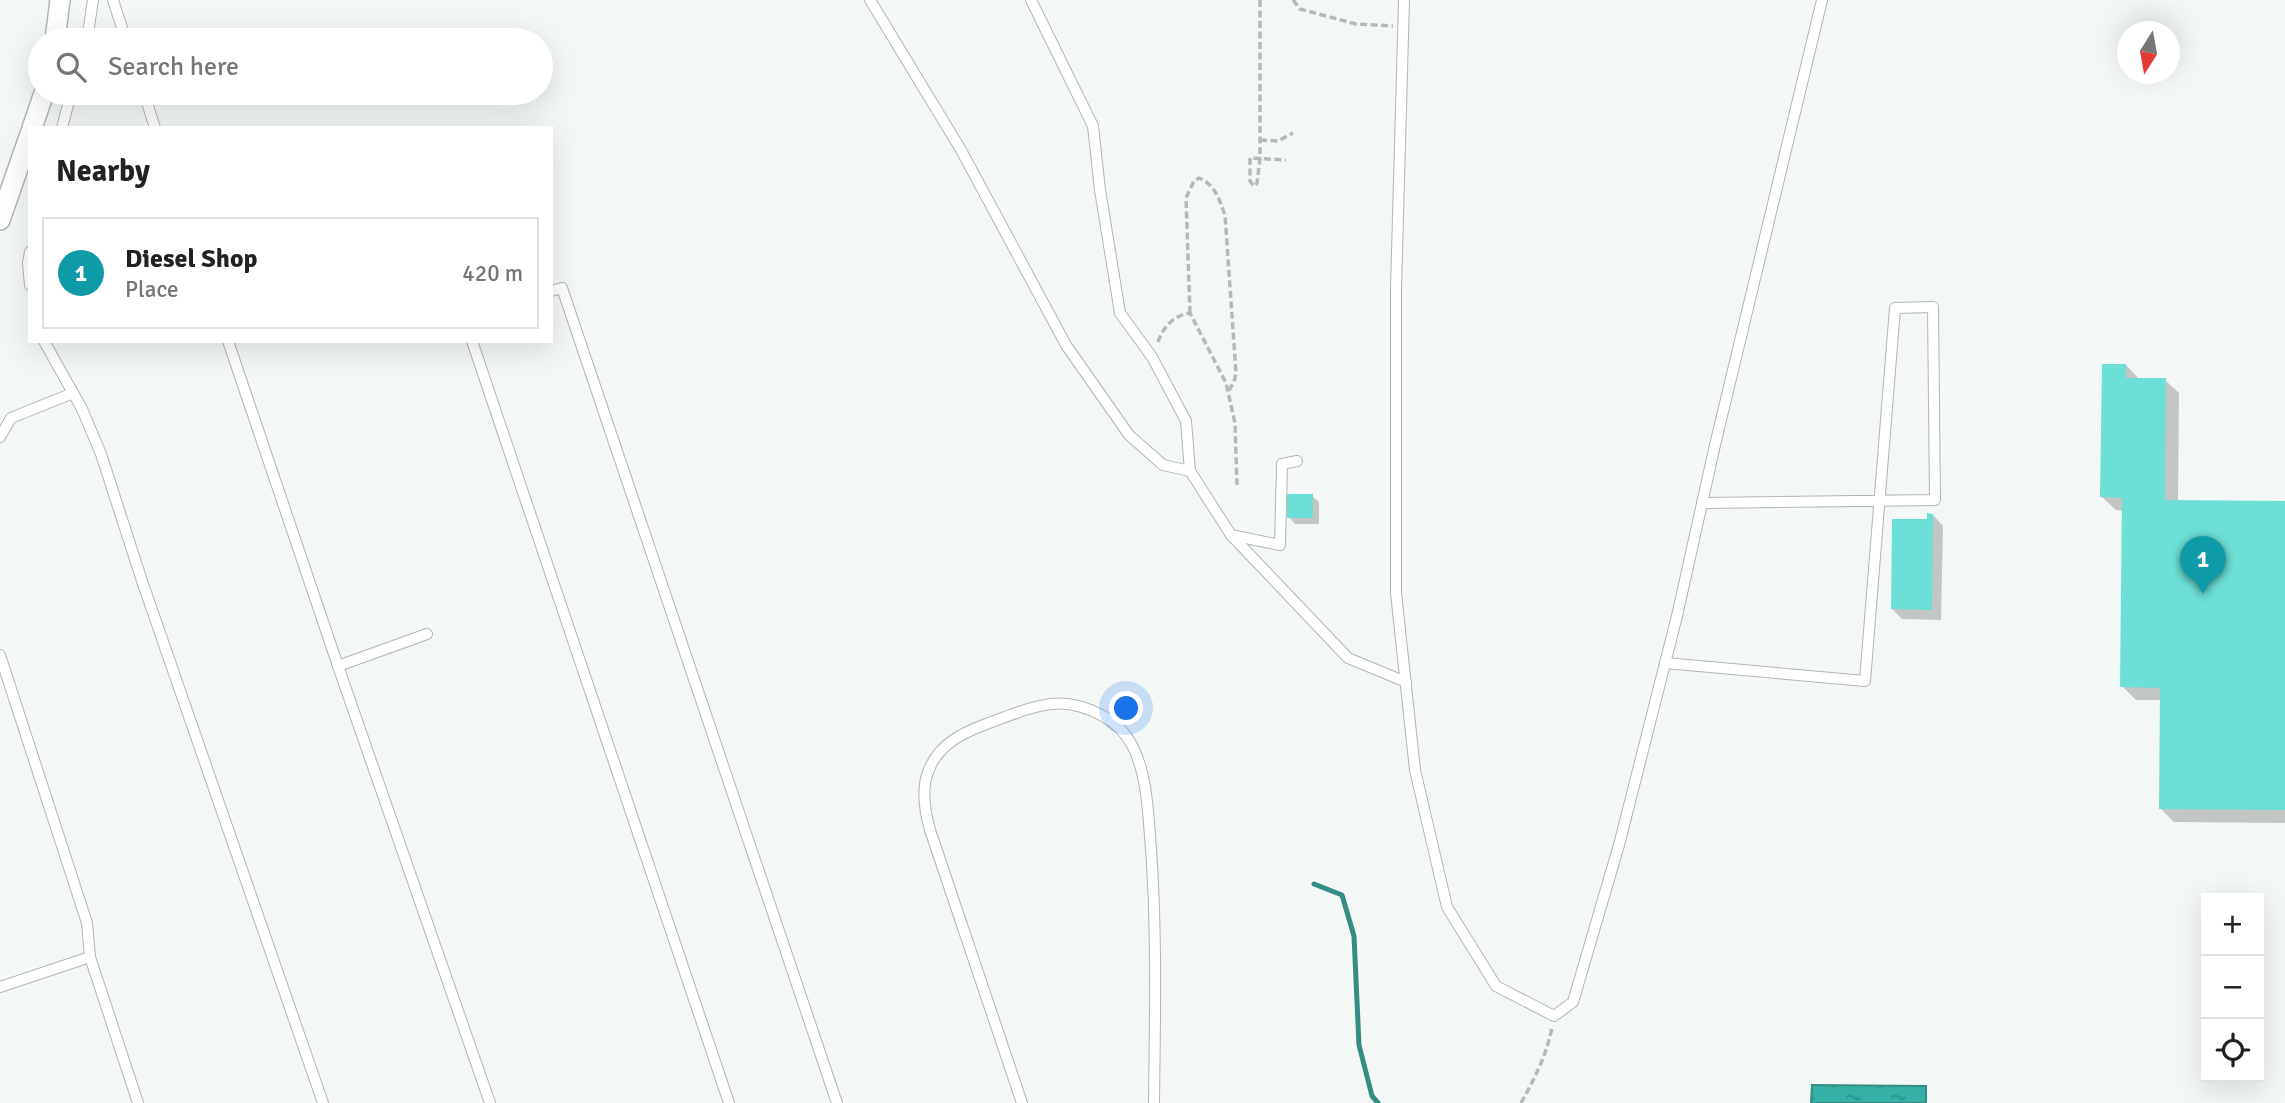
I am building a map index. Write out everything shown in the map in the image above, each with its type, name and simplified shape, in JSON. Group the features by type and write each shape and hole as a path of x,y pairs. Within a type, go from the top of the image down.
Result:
{"street":[{"path":"56,28 60,0"},
{"path":"33,126 40,105"},
{"path":"0,220 28,140"}],"lane":[{"path":"88,28 93,0"},
{"path":"113,0 122,28"},
{"path":"870,0 961,150 1066,345 1129,435 1163,465 1190,471"},
{"path":"1031,0 1093,126 1100,190 1120,313 1152,357 1186,421 1190,471 1231,535 1348,658 1406,682"},
{"path":"1404,0 1396,289 1396,593 1415,769 1447,907 1496,986 1554,1016 1573,1002 1619,845 1665,663 1822,0"},
{"path":"63,126 68,105"},
{"path":"148,105 154,126"},
{"path":"553,290 562,288 837,1103"},
{"path":"1665,663 1865,681 1880,500 1895,308 1933,307 1935,500 1880,500 1702,503"},
{"path":"45,343 74,393 101,454 142,581 323,1103"},
{"path":"229,343 490,1103"},
{"path":"473,343 730,1103"},
{"path":"0,437 11,418 74,393"},
{"path":"1231,535 1280,545 1282,464 1297,461"},
{"path":"338,666 427,634"},
{"path":"0,654 87,923 90,957 138,1103"},
{"path":"1022,1103 930,830 925,807 925,782 928,771 942,750 963,732 1025,709 1055,703 1084,706 1123,729 1140,764 1146,791 1155,906 1154,1103"},
{"path":"0,987 90,957"}],"path":[{"path":"1260,0 1260,159 1255,186 1250,181 1250,158 1260,159 1286,159"},
{"path":"1293,0 1300,9 1356,24 1404,26"},
{"path":"1260,140 1278,141 1293,133"},
{"path":"1228,391 1236,373 1225,215 1217,193 1207,181 1199,178 1194,181 1186,198 1191,313 1226,383 1235,423 1237,485"},
{"path":"1152,357 1166,325 1184,313 1191,313"},
{"path":"1521,1103 1539,1072 1548,1048 1554,1016"}],"water":[{"path":"1812,1085 1926,1086 1926,1103 1811,1103"}],"building":[{"path":"2102,364 2126,364 2126,378 2166,378 2165,500 2285,501 2285,810 2159,809 2160,688 2120,687 2122,498 2100,497"},
{"path":"1287,494 1313,494 1313,518 1287,518"},
{"path":"1927,513 1933,514 1932,610 1891,609 1892,519 1927,519"}],"waterway":[{"path":"1314,884 1342,895 1354,936 1359,1045 1372,1096 1378,1103"}],"place":[{"name":"Diesel Shop","path":"2203,594"}]}
